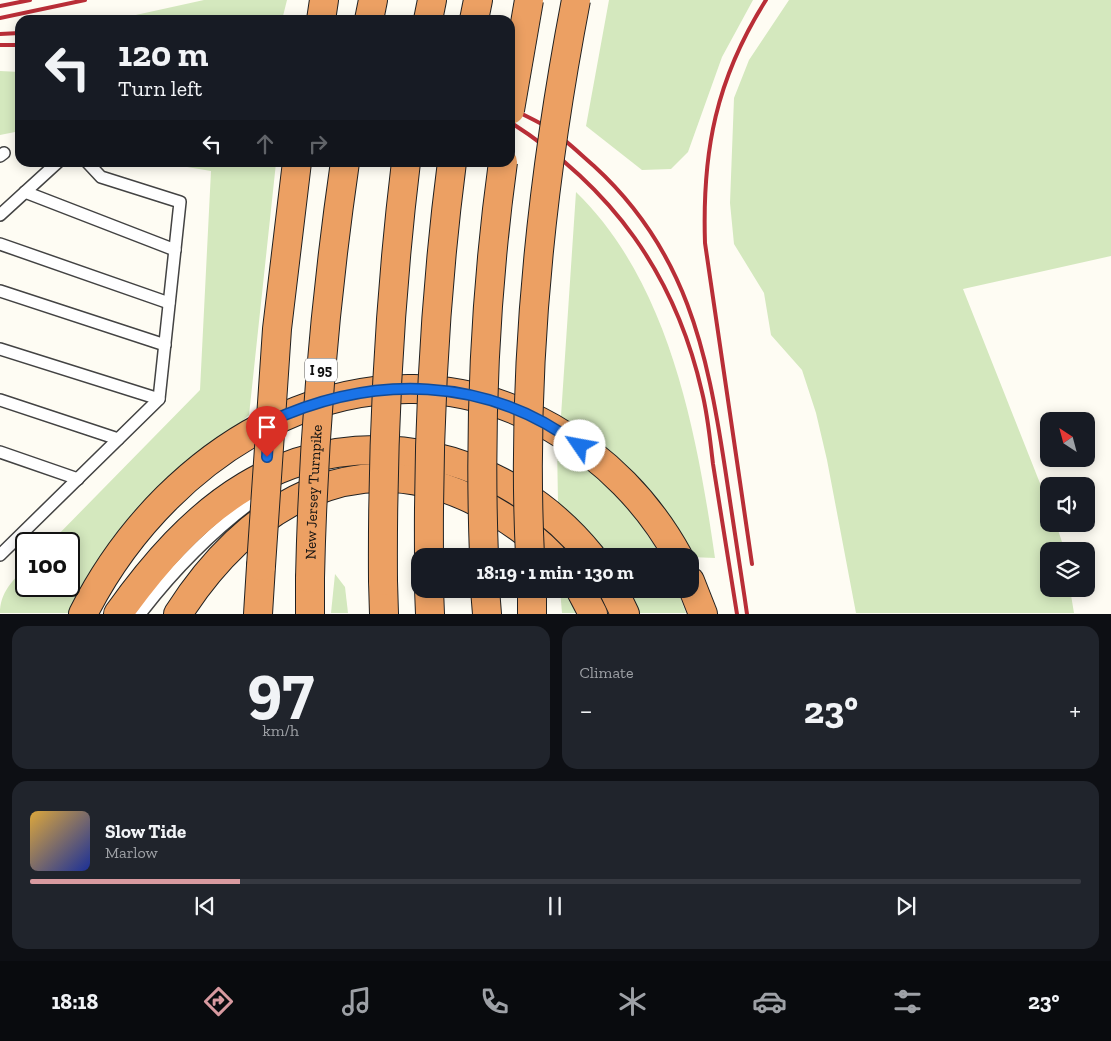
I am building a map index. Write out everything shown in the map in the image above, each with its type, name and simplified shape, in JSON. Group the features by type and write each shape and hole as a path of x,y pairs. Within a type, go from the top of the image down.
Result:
{"highway":[{"path":"322,15 324,0"},
{"path":"370,15 372,0"},
{"path":"429,15 432,0"},
{"path":"475,15 478,0"},
{"path":"515,81 529,0"},
{"path":"530,548 530,425 536,300 550,153 576,0"},
{"path":"258,614 269,422 284,263 296,167"},
{"name":"New Jersey Turnpike","path":"310,614 314,471 322,358 344,167"},
{"path":"384,614 384,455 388,366 393,285 405,167"},
{"path":"429,548 430,435 434,354 452,167"},
{"path":"484,548 482,423 485,339 491,264 502,167"},
{"path":"83,614 114,561 167,498 220,454 269,422 317,402 344,395 385,389 430,389 474,396 514,408 570,438 606,467 643,505 673,548"},
{"path":"118,614 170,550 210,511 248,485 267,475 315,458 357,450 393,450 438,457 462,464 493,477 537,504 583,548"},
{"path":"178,614 216,564 271,513 312,492 362,479 426,482 453,490 495,511 532,537 544,548"},
{"path":"429,598 430,614"},
{"path":"486,598 487,614"},
{"path":"585,598 593,614"},
{"path":"617,598 625,614"},
{"path":"697,598 703,614"}],"lane":[{"path":"0,216 52,167"},
{"path":"0,556 159,399 180,202 101,177 92,167"},
{"path":"25,192 175,250"},
{"path":"0,244 169,303"},
{"path":"0,291 165,345"},
{"path":"0,349 159,399"},
{"path":"0,400 118,440"},
{"path":"0,452 78,479"},
{"path":"140,614 164,582 199,545 244,507 315,458"}],"green space":[{"path":"204,0 287,0 283,15 136,15"},
{"path":"609,0 753,0 722,57 688,152 671,169 642,170 586,126"},
{"path":"789,0 1111,0 1111,256 963,289 1040,483 1040,532 1059,532 1062,542 1040,542 1040,597 1071,597 1074,613 856,613 827,460 816,413 802,370 771,335 764,293 734,244 730,203 734,98 749,60"},
{"path":"0,71 15,72 15,132 0,135"},
{"path":"187,167 276,167 249,415 118,532 78,613 0,613 2,599 15,579 15,597 80,597 80,532 61,532 200,390 211,171"},
{"path":"576,192 608,229 635,270 657,315 674,363 688,412 699,461 715,558 699,557 699,548 684,548 607,451 561,416"},
{"path":"557,444 606,483 624,503 656,548 602,548 584,527 558,503"},
{"path":"335,574 345,587 348,613 331,613"},
{"path":"561,598 571,598 580,613 562,613"},
{"path":"632,598 680,598 686,613 639,613"}],"railway":[{"path":"0,6 30,0"},
{"path":"0,18 85,0"},
{"path":"752,564 705,243 705,209 706,177 710,147 724,87 735,58 766,0"},
{"path":"0,34 15,33"},
{"path":"0,45 15,45"},
{"path":"515,110 553,131 594,166 625,198 651,232 671,267 687,304 700,343 710,383 747,614"},
{"path":"515,125 546,147 579,175 608,205 634,237 656,272 675,309 690,349 704,401 737,614"}],"route":[{"path":"267,457 269,422 305,406 335,397 366,391 407,388 454,392 514,408 570,438 580,446"}]}
